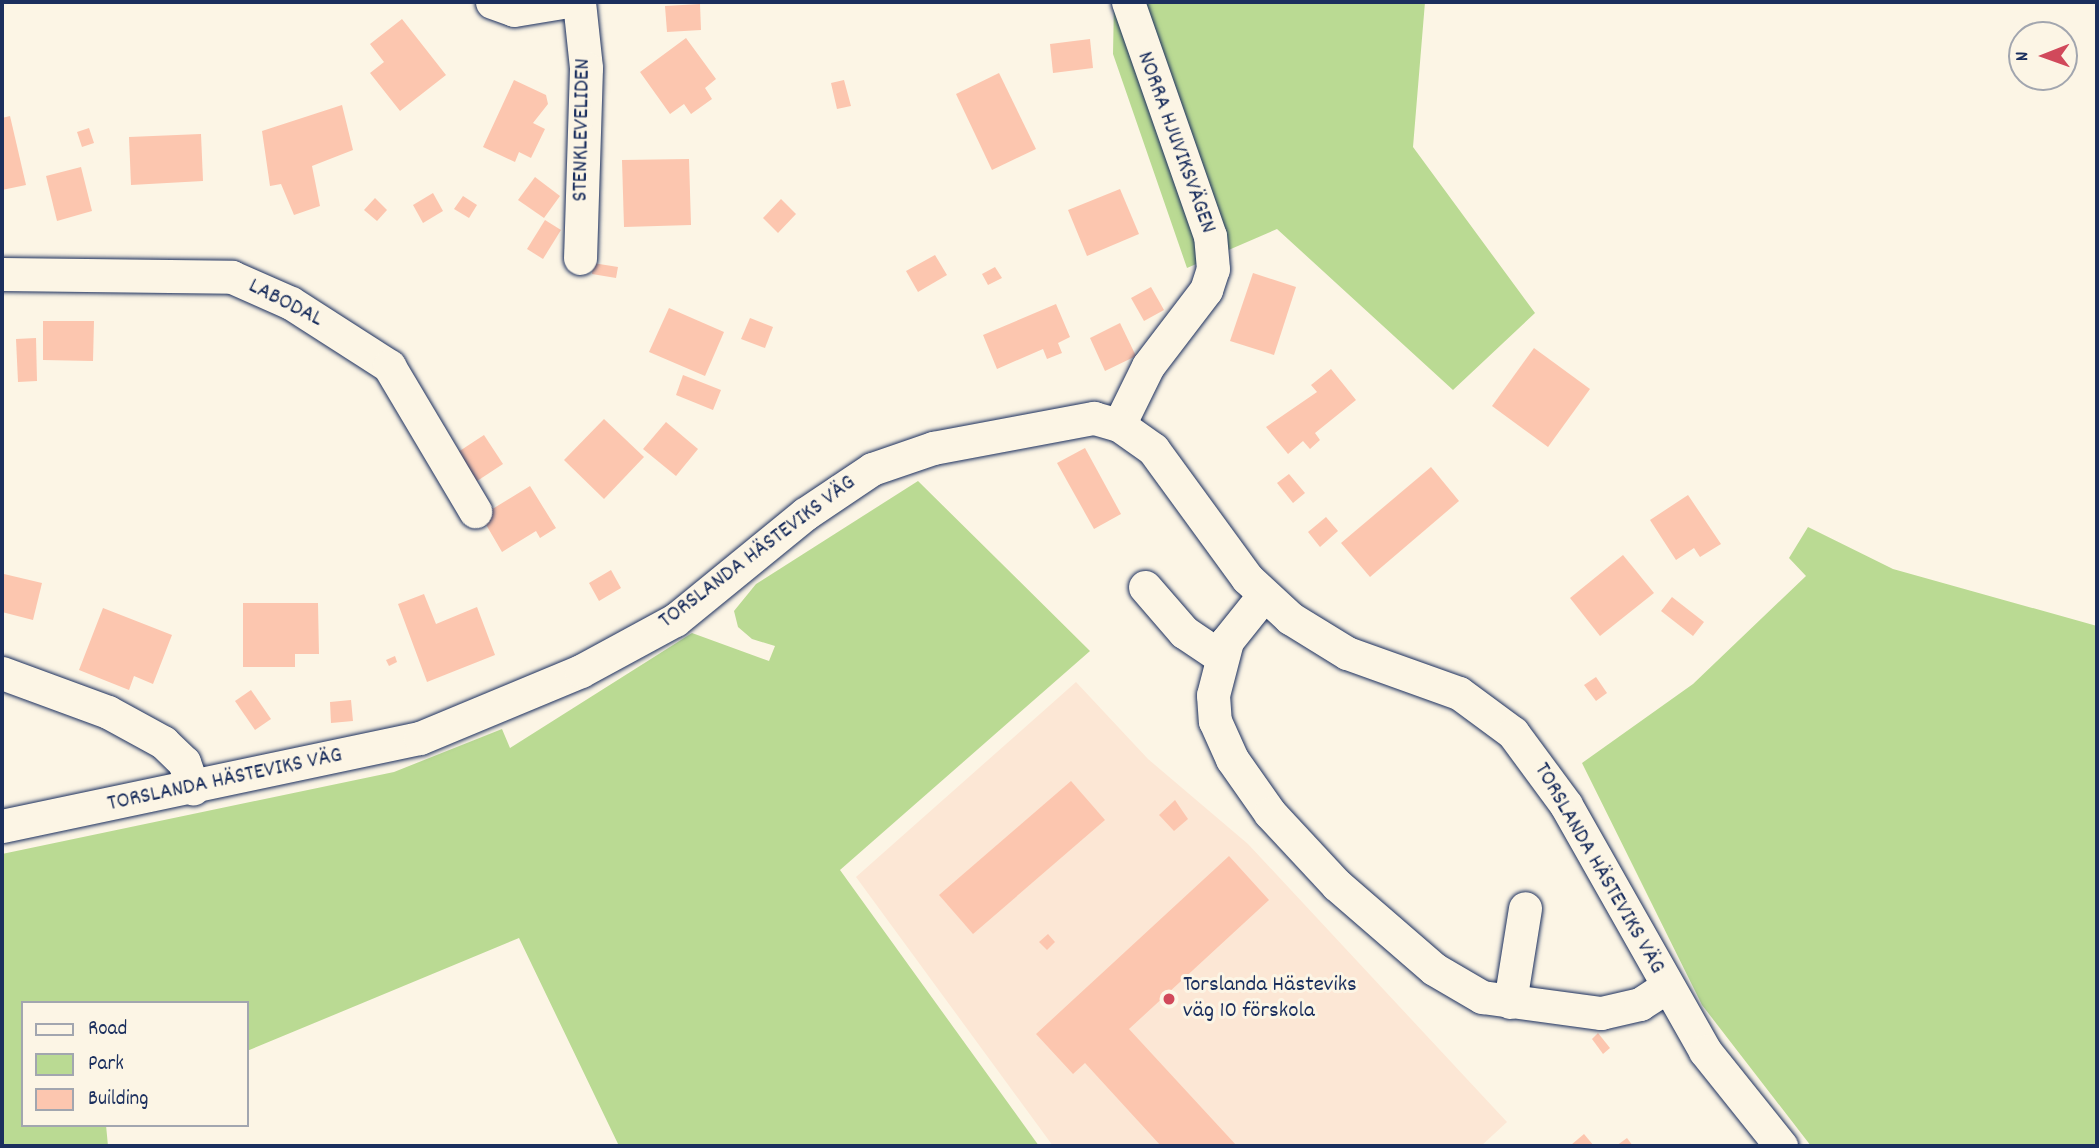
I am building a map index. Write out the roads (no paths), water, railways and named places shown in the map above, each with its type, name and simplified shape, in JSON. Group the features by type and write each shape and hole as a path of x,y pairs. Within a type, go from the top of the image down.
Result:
{"street":[{"path":"492,2 514,10 562,2"},
{"name":"STENKLEVELIDEN","path":"579,2 586,68 580,258"},
{"name":"NORRA HJUVIKSVÄGEN","path":"1119,425 1148,366 1206,290 1213,269 1210,236 1128,2"},
{"name":"LABODAL","path":"2,274 232,278 291,303 389,366 475,511"},
{"name":"TORSLANDA HÄSTEVIKS VÄG","path":"2,826 193,788 420,738 581,671 675,620 839,488 900,457 1077,419 1119,425 1153,449 1263,596 1347,653 1459,693 1513,733 1566,805 1666,987 1705,1051 1781,1146"},
{"path":"1145,587 1184,632 1221,657"},
{"path":"1263,596 1221,657 1213,695 1215,721 1232,759 1270,813 1337,885 1434,969 1459,987 1510,1002 1621,1012 1666,987"},
{"path":"2,673 107,712 163,742 184,762 193,788"},
{"path":"1510,1002 1525,908"}],"place":[{"name":"Torslanda Hästeviks väg 10 förskola","path":"1169,999"}]}
